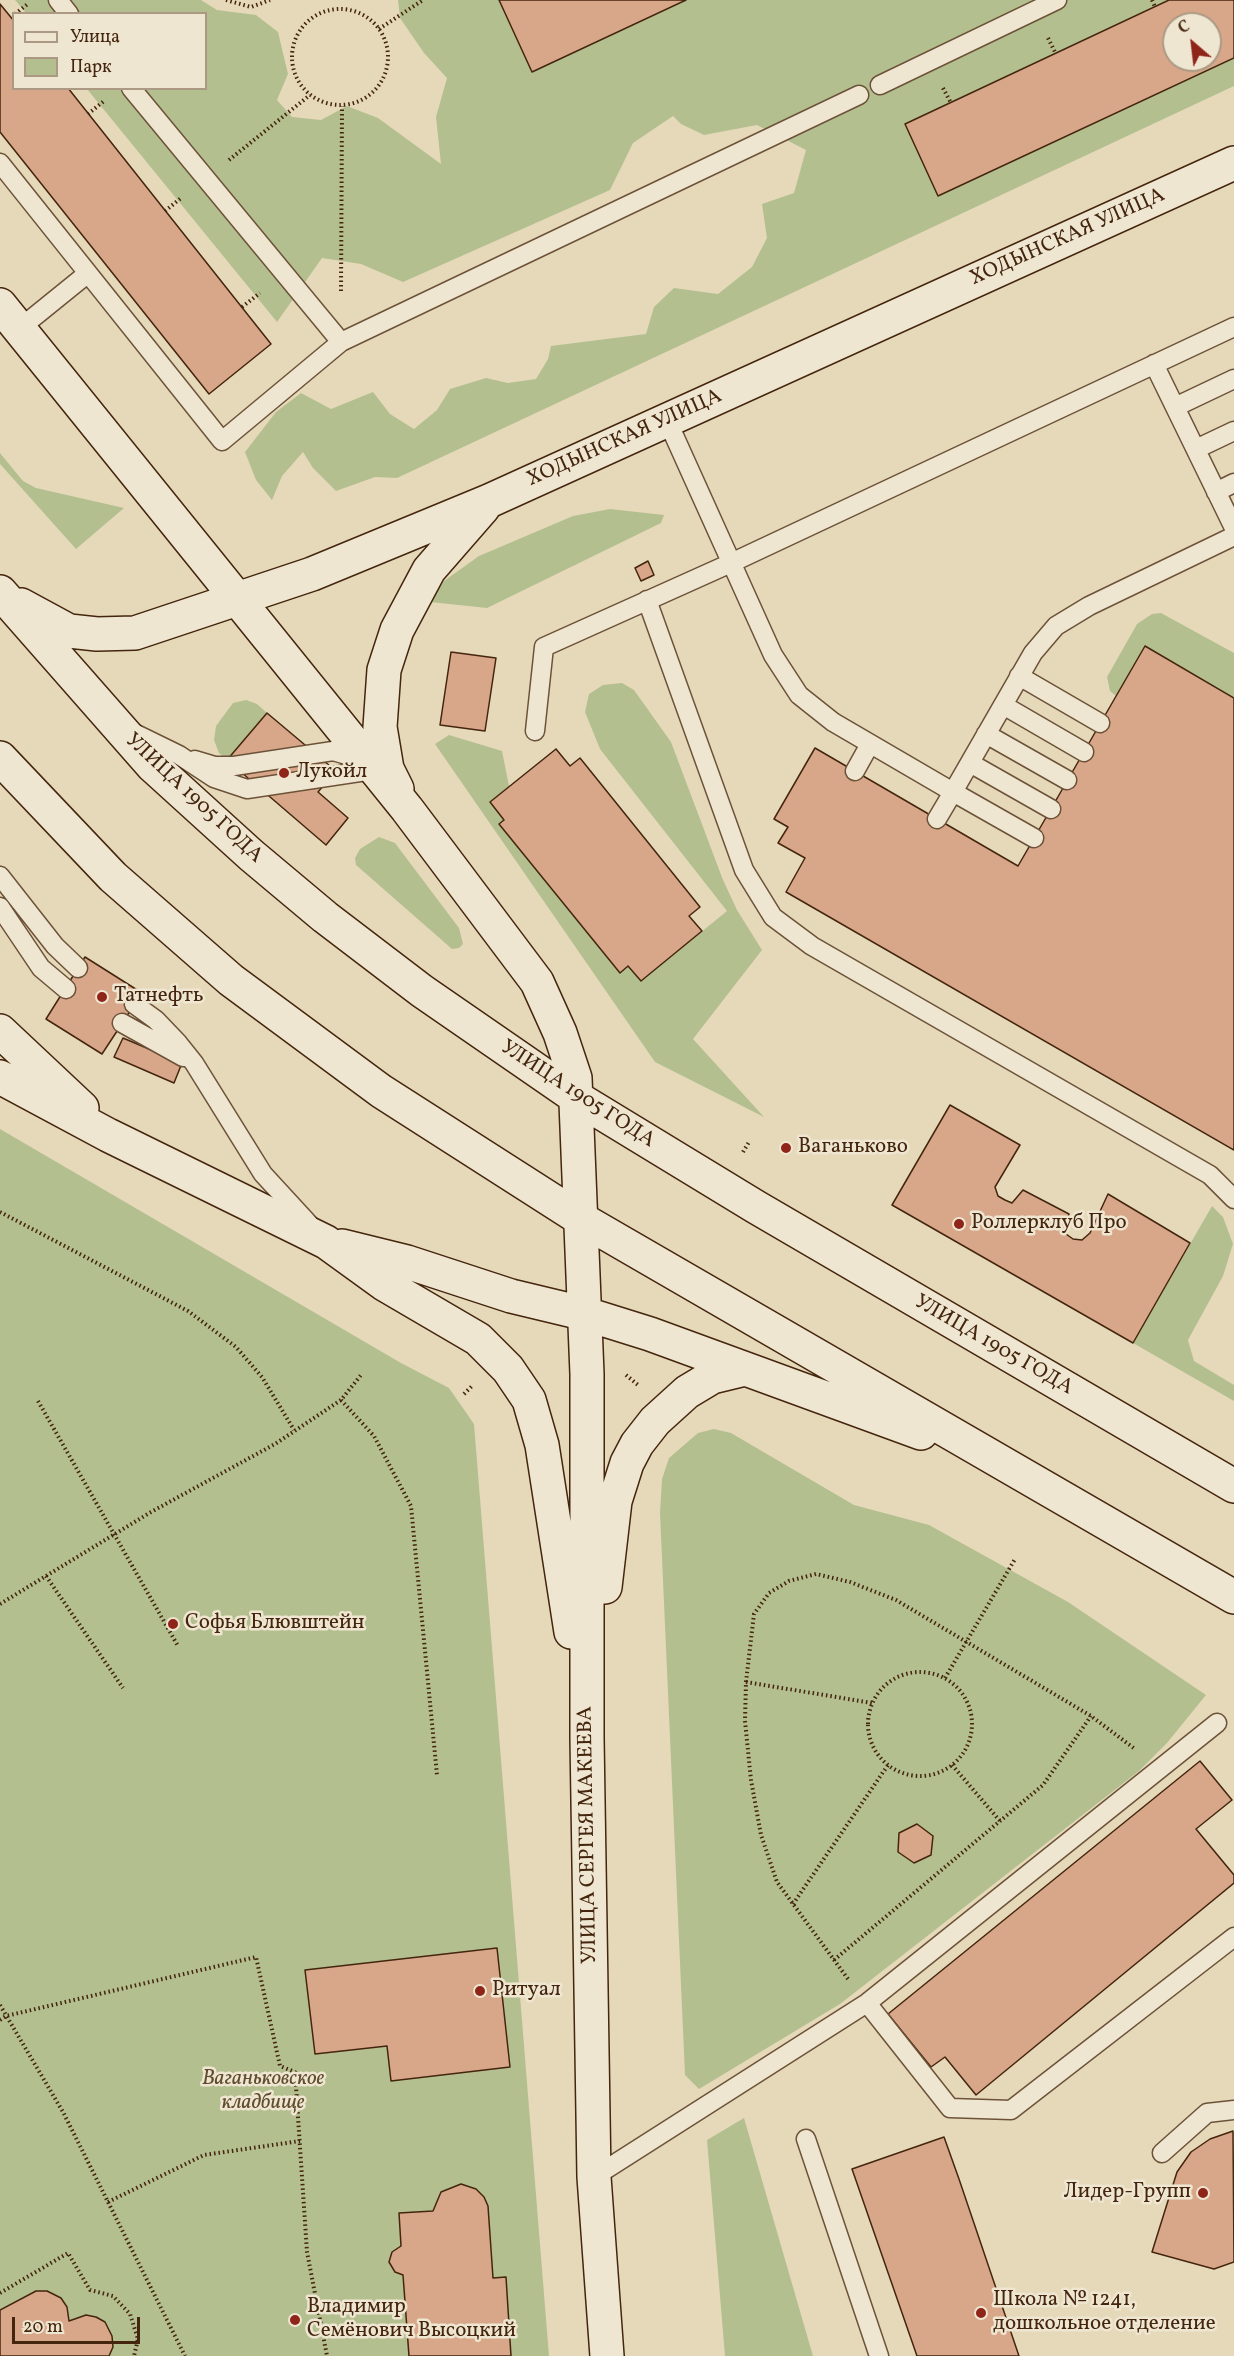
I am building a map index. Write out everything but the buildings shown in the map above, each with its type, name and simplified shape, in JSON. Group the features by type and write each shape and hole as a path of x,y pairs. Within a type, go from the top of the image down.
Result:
{"main road":[{"name":"ХОДЫНСКАЯ УЛИЦА","path":"2,594 69,631 98,634 135,633 312,574 489,501 1234,163"},
{"path":"10,317 407,809"},
{"path":"407,809 387,769 380,727 384,670 397,630 429,570 489,501"},
{"name":"УЛИЦА 1905 ГОДА","path":"2,594 111,721 153,766 251,855 325,917 422,991 577,1098 756,1207 1234,1486"},
{"path":"0,758 113,877 231,980 381,1091 582,1219 1234,1597"},
{"name":"УЛИЦА СЕРГЕЯ МАКЕЕВА","path":"407,809 537,982 560,1033 574,1078 577,1098 586,1314 587,1738 594,2177 607,2356"},
{"path":"0,1031 108,1135"},
{"path":"0,1077 108,1135 326,1242 384,1284 478,1339 508,1369 529,1400 542,1445 587,1738"},
{"path":"326,1242 408,1262 511,1296 586,1314 650,1334 1020,1471"},
{"path":"587,1738 615,1501 627,1463 655,1421 687,1392 712,1377 745,1369"}],"lane":[{"path":"58,0 67,12"},
{"path":"880,85 1057,0"},
{"path":"133,90 341,342"},
{"path":"0,163 222,441 341,342 860,95"},
{"path":"10,317 87,274"},
{"path":"535,731 544,647 1234,327"},
{"path":"1154,364 1234,528"},
{"path":"1175,406 1234,379"},
{"path":"667,420 773,655 799,695 832,722 1034,838"},
{"path":"1196,449 1234,431"},
{"path":"1216,492 1234,483"},
{"path":"937,819 1033,653 1056,626 1089,606 1234,536"},
{"path":"647,600 744,870 773,918 812,946 1210,1175 1234,1199"},
{"path":"1019,676 1100,723"},
{"path":"1003,705 1084,752"},
{"path":"111,721 179,755 214,778 247,789 374,770"},
{"path":"986,734 1067,780"},
{"path":"855,771 870,744"},
{"path":"179,755 215,766 234,766 333,751 354,757 374,770"},
{"path":"969,763 1050,809"},
{"path":"0,876 56,946 78,968"},
{"path":"0,906 41,968 66,988"},
{"path":"134,1004 156,1020 194,1063 263,1174 326,1242"},
{"path":"122,1023 194,1063"},
{"path":"594,2177 867,2003 1216,1723"},
{"path":"867,2003 950,2109 1011,2110 1234,1937"},
{"path":"1162,2153 1207,2114 1234,2110"},
{"path":"806,2139 879,2356"}],"path":[{"path":"17,12 32,0"},
{"path":"226,0 251,7 270,0"},
{"path":"379,29 423,0"},
{"path":"1152,0 1155,7"},
{"path":"335,9 360,13 379,29 387,44 386,74 377,88 364,99 342,106 325,104 310,95 298,83 291,57 294,41 302,26 319,13 335,9"},
{"path":"165,211 310,95"},
{"path":"341,342 342,106"},
{"path":"743,1152 749,1142"},
{"path":"0,1212 188,1311 236,1347 262,1377 294,1430"},
{"path":"0,1604 294,1430 341,1400 361,1376"},
{"path":"341,1400 374,1437 411,1506 437,1775"},
{"path":"38,1401 178,1646"},
{"path":"945,1678 969,1642 1015,1559"},
{"path":"867,2003 777,1882 761,1835 751,1780 745,1721 746,1682 754,1614 769,1593 789,1581 816,1574 850,1582 896,1600 1091,1716 1160,1768"},
{"path":"46,1576 123,1688"},
{"path":"929,1672 945,1678 959,1689 968,1703 972,1720 971,1737 964,1753 952,1766 937,1773 920,1776 903,1773 888,1765 876,1753 869,1737 868,1720 872,1703 882,1689 904,1675 929,1672"},
{"path":"746,1682 872,1703"},
{"path":"834,1959 1043,1785 1091,1716"},
{"path":"793,1904 888,1765"},
{"path":"952,1766 1000,1821"},
{"path":"0,2020 6,2016 256,1957 280,2066 295,2072 306,2252 327,2356"},
{"path":"0,2005 63,2112 185,2356"},
{"path":"108,2202 204,2155 300,2141"},
{"path":"0,2293 68,2253 90,2290 113,2296 130,2313 138,2339 134,2356"}],"green space":[{"path":"15,0 201,0 217,10 256,15 278,32 288,74 277,100 292,117 321,120 347,106 378,118 441,164 436,117 447,78 424,53 400,18 398,0 500,0 532,71 686,0 1169,0 905,124 939,196 1204,72 1222,72 1222,64 1234,58 1234,86 397,478 375,477 336,491 313,468 303,452 282,476 272,500 256,480 245,452 276,412 301,393 331,409 373,392 390,414 414,429 437,410 450,389 486,378 508,383 536,379 548,359 551,346 646,334 654,307 674,288 718,294 752,267 767,238 762,204 794,193 806,150 757,125 704,135 681,124 673,116 633,143 610,190 403,282 361,264 322,258 277,322 88,90 207,90 207,12 25,12"},
{"path":"0,453 23,481 36,488 124,508 76,549 0,464"},
{"path":"610,509 664,515 661,523 487,608 430,602 444,581 479,556 573,516"},
{"path":"1161,613 1234,653 1234,698 1145,647 1116,696 1110,691 1107,677 1137,624 1152,614"},
{"path":"622,683 634,690 671,742 723,880 737,910 762,950 693,1039 764,1117 655,1062 435,744 449,735 502,751 509,786 490,802 504,820 499,824 621,972 628,966 641,981 727,911 600,749 585,712 589,694 603,685"},
{"path":"246,700 257,704 267,713 227,760 219,753 214,740 216,726 233,703"},
{"path":"379,837 395,843 459,928 463,944 459,948 452,949 356,865 355,858 360,849"},
{"name":"Ваганьковское кладбище","path":"0,1129 401,1363 449,1388 474,1424 549,2356 0,2356"},
{"path":"1212,1206 1223,1217 1233,1244 1223,1276 1188,1340 1194,1361 1234,1385 1234,1401 1133,1343"},
{"path":"714,1429 731,1433 854,1505 929,1525 1068,1602 1206,1695 1167,1743 1139,1771 840,2004 699,2089 685,2075 660,1513 662,1479 669,1458 698,1433"},
{"path":"744,2118 813,2356 725,2356 707,2140"}],"place":[{"name":"Лукойл","path":"284,773"},
{"name":"Татнефть","path":"102,997"},
{"name":"Ваганьково","path":"786,1148"},
{"name":"Роллерклуб Про","path":"959,1224"},
{"name":"Софья Блювштейн","path":"173,1624"},
{"name":"Ритуал","path":"480,1991"},
{"name":"Лидер-Групп","path":"1203,2193"},
{"name":"Школа № 1241, дошкольное отделение","path":"981,2313"},
{"name":"Владимир Семёнович Высоцкий","path":"295,2320"}]}
